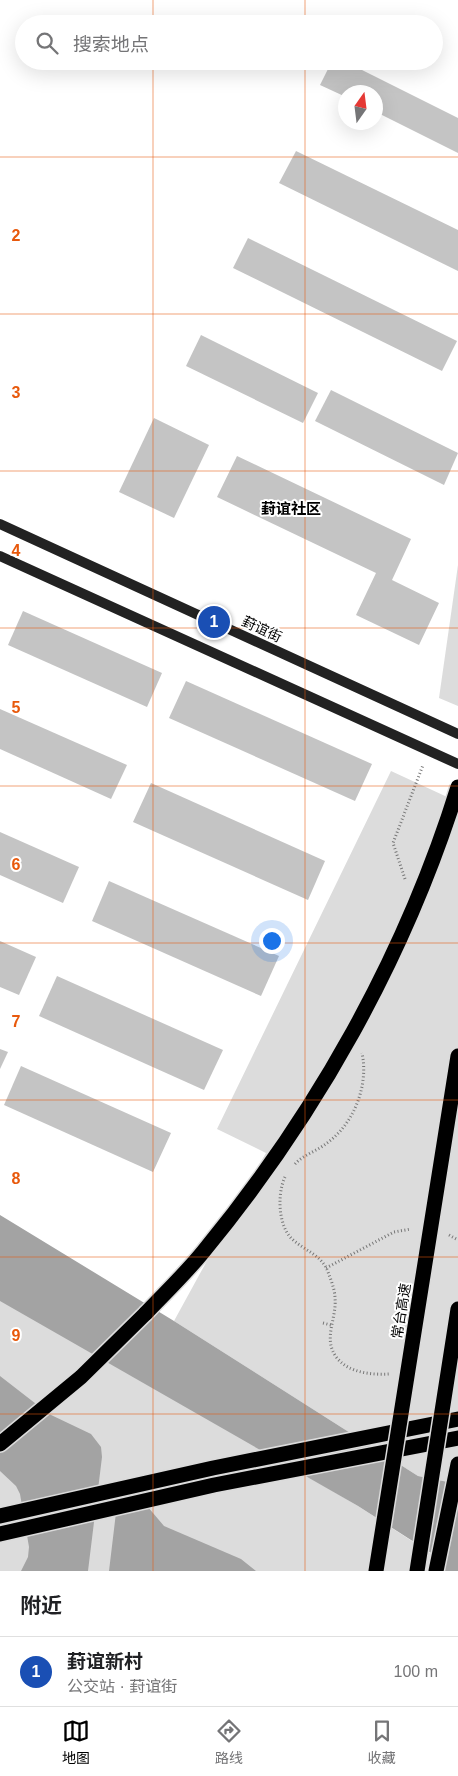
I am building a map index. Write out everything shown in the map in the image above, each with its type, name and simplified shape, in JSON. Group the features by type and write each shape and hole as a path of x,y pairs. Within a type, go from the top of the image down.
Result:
{"highway":[{"path":"0,1444 73,1384 146,1313 202,1254 247,1197 302,1116 371,999 424,884 444,832 458,786"},
{"name":"常台高速","path":"376,1571 458,1056"},
{"path":"417,1571 458,1309"},
{"path":"0,1516 213,1468 458,1419"},
{"path":"0,1534 214,1485 458,1438"},
{"path":"436,1571 458,1464"}],"main road":[{"name":"葑谊街","path":"0,524 458,734"},
{"path":"0,556 458,764"}],"path":[{"path":"407,886 393,843 398,824 428,751"},
{"path":"293,1166 298,1160 330,1142 342,1129 354,1111 365,1070 360,1048"},
{"path":"288,1172 281,1186 280,1206 284,1225 291,1238 303,1249 319,1258 327,1269 336,1298 331,1325 331,1347 337,1358 351,1368 372,1375 391,1374"},
{"path":"322,1270 394,1232 415,1228"},
{"path":"445,1233 458,1240"},
{"path":"323,1323 331,1325"}],"shaded area":[{"path":"458,565 458,706 439,698"},
{"path":"391,771 458,802 458,1484 418,1476 174,1321 266,1153 217,1129"},
{"path":"0,1215 174,1321 418,1476 458,1484 458,1571 437,1571 439,1558 358,1506 0,1301"},
{"path":"0,1294 358,1506 458,1571 0,1571"},
{"path":"0,1376 49,1414 91,1434 101,1447 102,1457 88,1571 21,1571 28,1557 29,1547 20,1494 16,1486 0,1471"},
{"path":"136,1493 164,1526 241,1559 256,1571 109,1571 118,1496"}],"building":[{"path":"328,70 362,70 458,118 458,153 383,116 383,85 338,85 338,93 320,85"},
{"path":"296,151 458,230 458,271 279,183"},
{"path":"248,238 457,341 442,371 233,268"},
{"path":"201,335 318,393 303,423 186,366"},
{"path":"331,390 458,453 444,485 315,421"},
{"path":"154,418 209,445 174,518 119,492"},
{"path":"237,456 411,539 392,580 439,603 419,645 356,615 376,573 217,497"},
{"path":"23,611 162,673 147,707 8,645"},
{"path":"186,681 372,764 355,801 169,718"},
{"path":"0,709 127,765 111,799 0,749"},
{"path":"151,783 325,861 308,900 133,822"},
{"path":"0,832 79,867 63,903 0,875"},
{"path":"109,881 279,956 261,996 92,921"},
{"path":"0,941 36,957 19,995 0,987"},
{"path":"57,976 223,1050 204,1090 39,1016"},
{"path":"0,1049 8,1052 0,1069"},
{"path":"21,1066 171,1133 153,1172 4,1105"}],"place":[{"name":"葑谊新村","path":"214,622"}],"district":[{"name":"葑谊社区","path":"291,508"}]}
